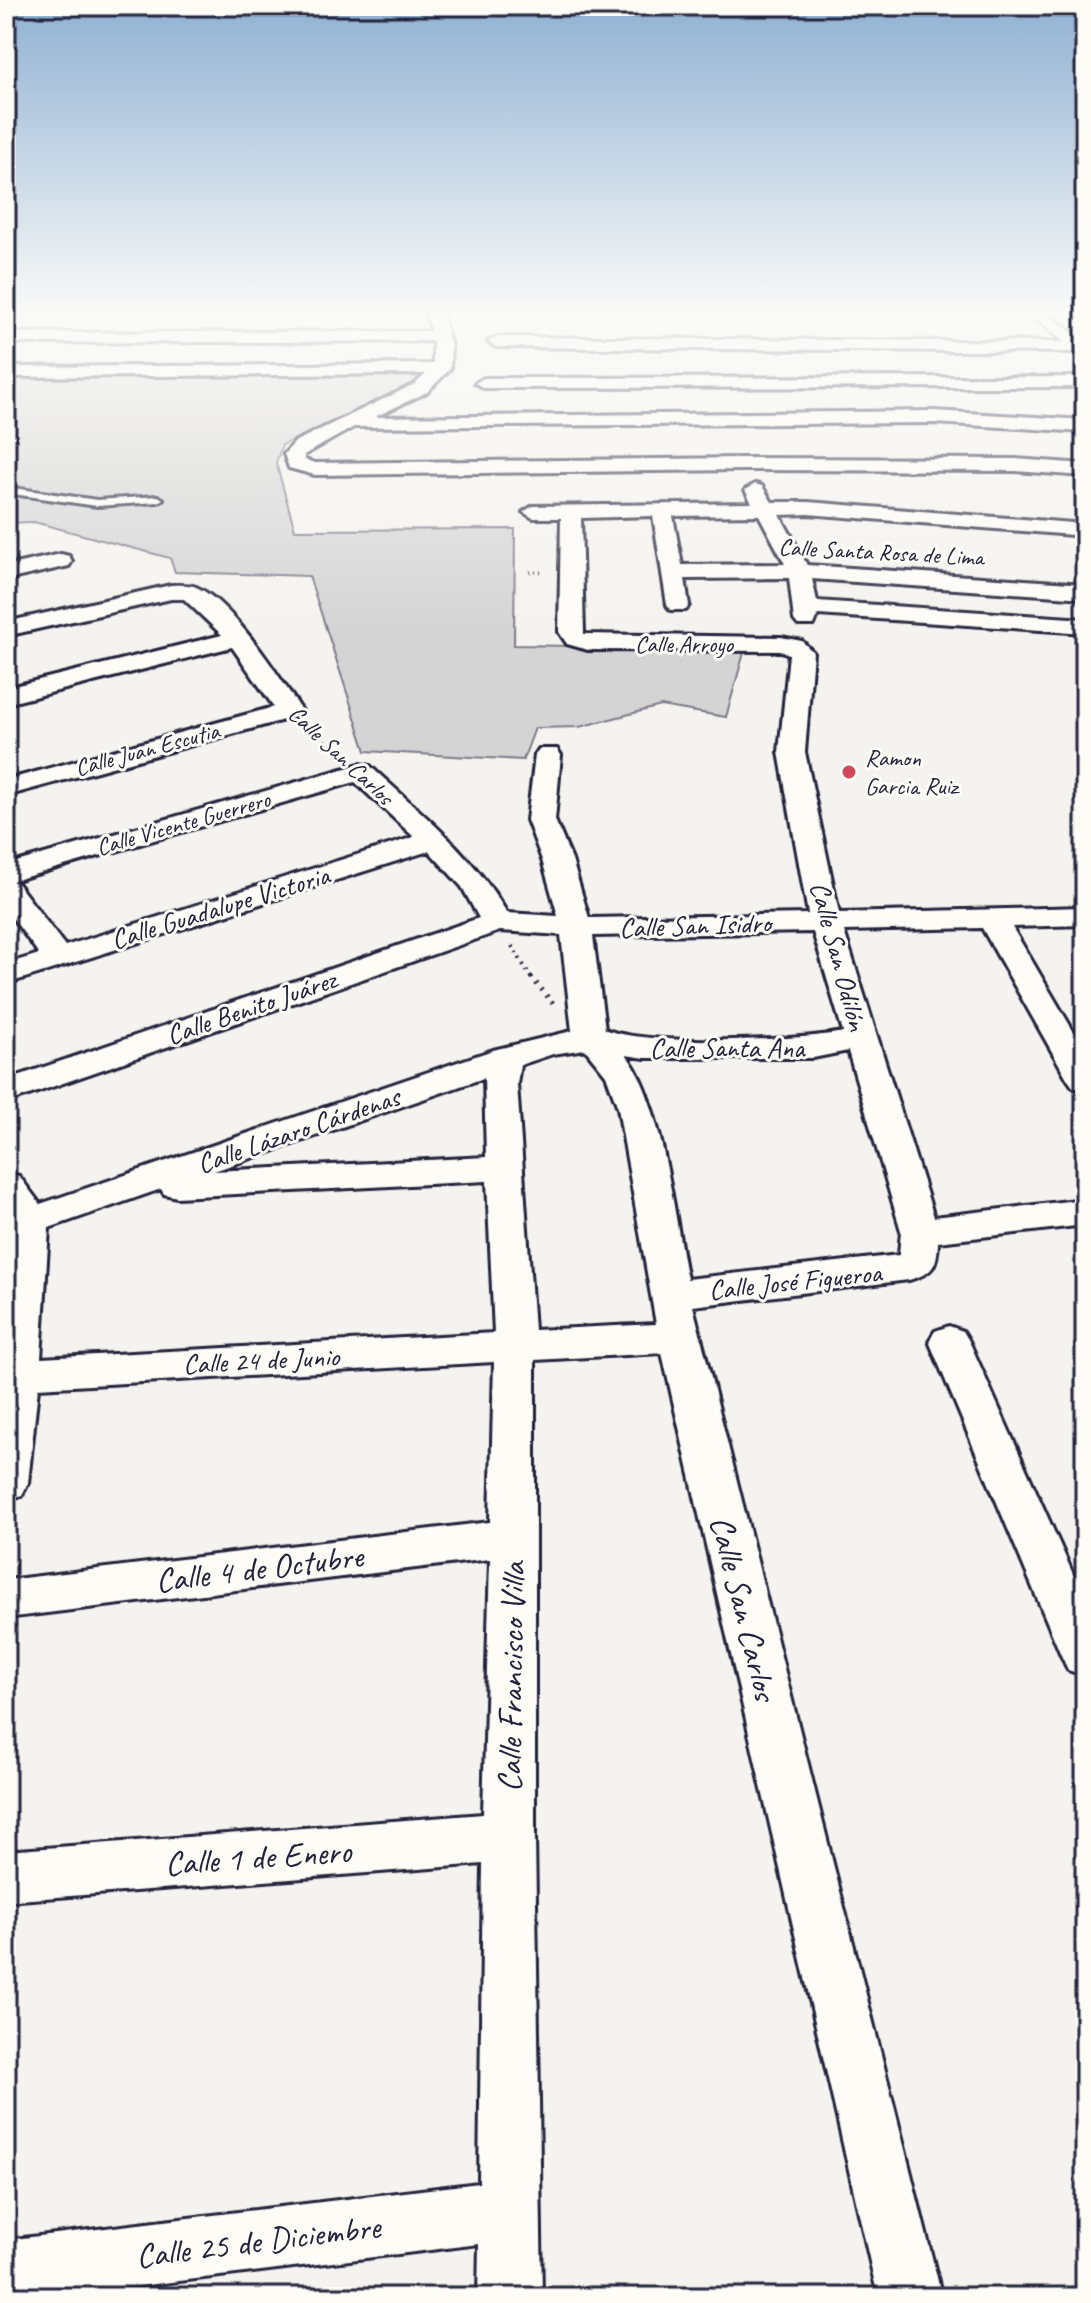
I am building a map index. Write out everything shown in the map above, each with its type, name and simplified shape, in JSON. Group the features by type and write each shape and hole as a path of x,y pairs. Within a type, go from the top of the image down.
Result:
{"street":[{"path":"350,420 297,449 294,461 315,469 742,464 1015,465 1085,470"},
{"path":"344,423 657,420"},
{"name":"Calle San Odilón","path":"716,420 798,571 803,624 792,752 825,921 919,1247"},
{"path":"992,420 1085,426"},
{"path":"533,512 808,508 1085,530"},
{"path":"662,510 678,605"},
{"name":"Calle Arroyo","path":"571,512 571,632 575,639 588,643 803,624 1085,626"},
{"path":"6,573 61,561"},
{"name":"Calle Santa Rosa de Lima","path":"674,572 798,571 1085,591"},
{"name":"Calle San Carlos","path":"6,629 183,591 193,594 237,639 268,676 289,711"},
{"path":"6,696 237,639"},
{"name":"Calle Juan Escutia","path":"6,788 289,711"},
{"path":"548,755 541,820 557,860 576,927 590,1033"},
{"name":"Calle San Carlos","path":"360,772 434,840 516,923"},
{"name":"Calle Vicente Guerrero","path":"6,874 360,772"},
{"name":"Calle Guadalupe Victoria","path":"6,974 434,840"},
{"path":"6,889 58,958"},
{"name":"Calle San Isidro","path":"516,923 576,927 1085,916"},
{"path":"992,918 1085,1080"},
{"name":"Calle Benito Juárez","path":"6,1092 516,923"},
{"name":"Calle San Carlos","path":"590,1033 619,1067 635,1108 675,1316 910,2297"},
{"name":"Calle Santa Ana","path":"590,1033 645,1048 813,1048 861,1039"},
{"name":"Calle Lázaro Cárdenas","path":"18,1224 135,1187 505,1057 590,1033"},
{"name":"Calle Francisco Villa","path":"505,1057 500,1084 515,1344 509,1837 510,2297"},
{"path":"135,1187 506,1168"},
{"path":"6,1185 18,1224 6,1483"},
{"name":"Calle José Figueroa","path":"515,1344 675,1316 899,1270 919,1247 1085,1212"},
{"path":"949,1341 1085,1655"},
{"name":"Calle 24 de Junio","path":"12,1375 515,1344"},
{"name":"Calle 4 de Octubre","path":"6,1599 513,1538"},
{"name":"Calle 1 de Enero","path":"6,1876 509,1837"},
{"name":"Calle 25 de Diciembre","path":"6,2271 509,2210"}],"lane":[{"path":"6,490 97,503 158,499"}],"path":[{"name":"Calle San Carlos","path":"289,711 360,772"},
{"path":"516,923 534,982 559,1009 590,1033"}],"shaded area":[{"path":"6,420 338,420 282,445 276,463 295,530 515,529 514,645 745,649 726,717 661,706 579,727 535,728 523,760 366,751 309,576 175,572 170,558 34,522 6,523"}],"place":[{"name":"Ramon Garcia Ruiz","path":"849,772"}]}
